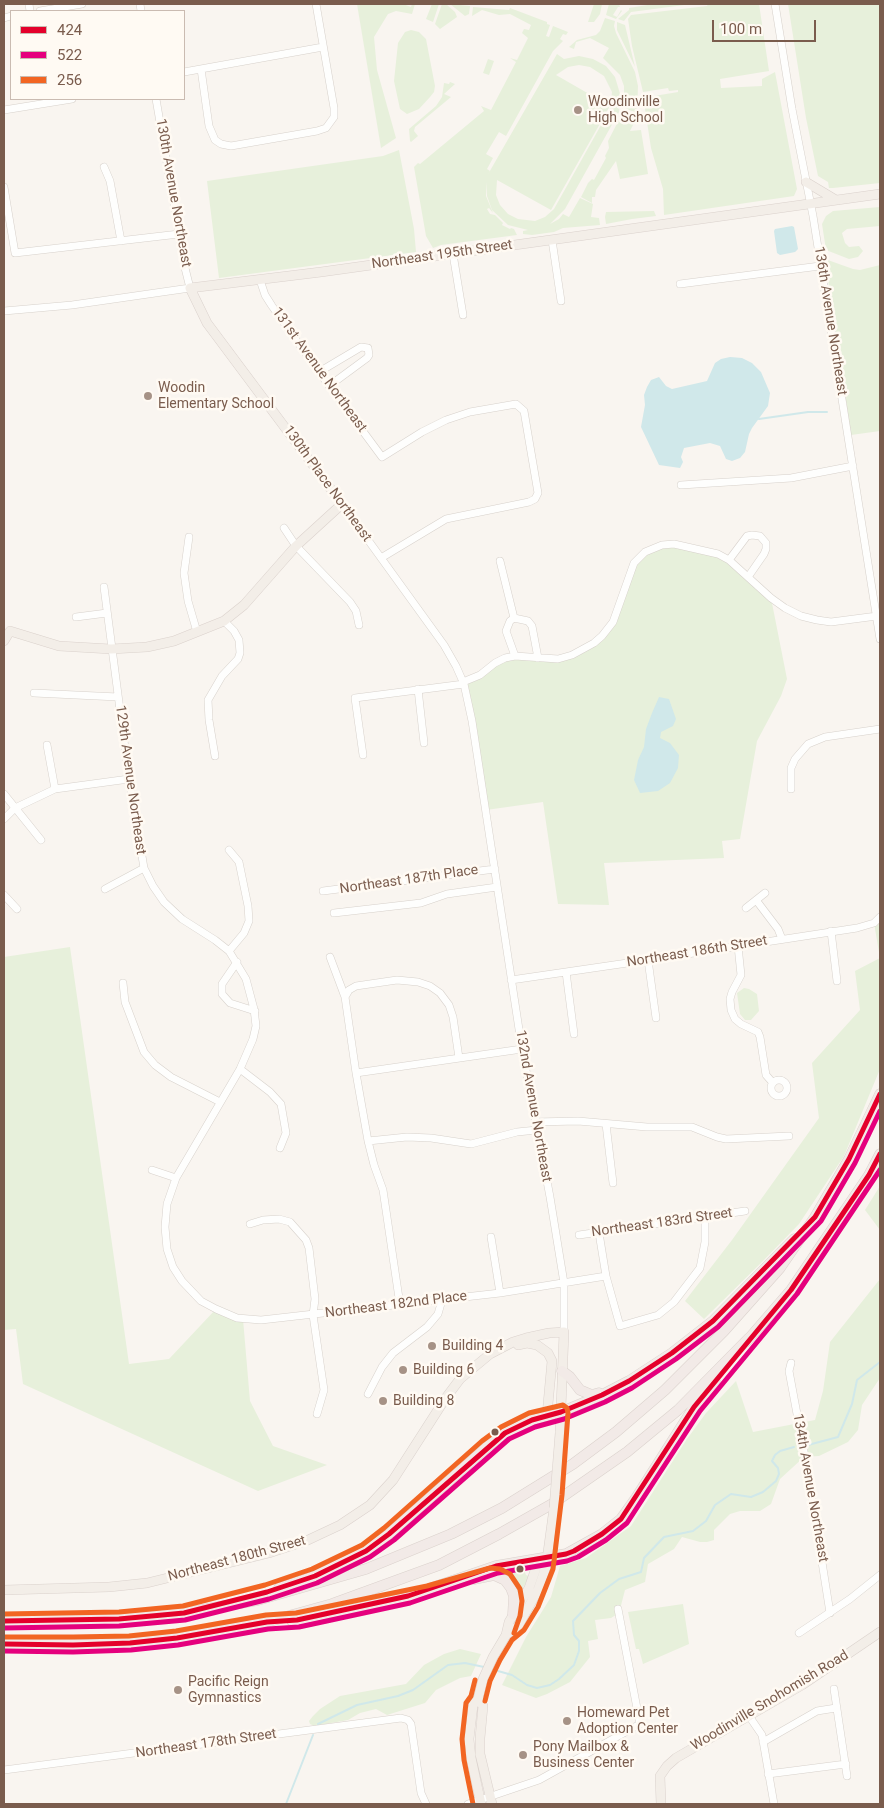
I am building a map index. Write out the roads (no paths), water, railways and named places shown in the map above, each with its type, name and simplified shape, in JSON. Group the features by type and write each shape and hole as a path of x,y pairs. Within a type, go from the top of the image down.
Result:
{"highway":[{"path":"202,1609 258,1600 314,1585 388,1560 452,1534 502,1508 573,1464 616,1432 665,1390 724,1331 780,1268 815,1217 849,1159 880,1094"},
{"path":"408,1596 496,1566 566,1554 602,1534 621,1519 694,1407 749,1338 791,1290 869,1175 880,1154"},
{"path":"4,1620 120,1620 184,1613 267,1592 315,1576 366,1551 389,1534 496,1440 523,1424 561,1412 612,1390 672,1353 713,1321 815,1217"},
{"path":"4,1644 73,1645 130,1643 177,1638 267,1622 332,1604 439,1565 552,1504 627,1452 678,1410 749,1338"},
{"path":"562,1371 580,1390 586,1393 592,1395 612,1390"},
{"path":"267,1622 297,1620 429,1593 494,1575 505,1580 511,1588 515,1600 513,1614"}],"main road":[{"path":"806,182 836,200"},
{"name":"Northeast 195th Street","path":"190,288 454,254 880,194"},
{"name":"130th Place Northeast","path":"190,288 207,322 342,504"},
{"path":"4,641 7,629 59,646 112,649 146,647 174,641 197,632 224,621 244,605 296,546 342,504"},
{"name":"Northeast 180th Street","path":"4,1590 109,1587 147,1583 269,1553 340,1525 370,1505 393,1480 460,1378 481,1360 500,1348 532,1336 564,1332"},
{"name":"132nd Avenue Northeast","path":"546,1557 551,1534 560,1432 564,1332"},
{"path":"500,1348 532,1344 548,1353 552,1361 548,1416"},
{"path":"480,1802 469,1739 473,1705 478,1700 483,1679 506,1635 509,1622 529,1588 536,1568 546,1557"},
{"path":"506,1635 518,1626 532,1603 546,1567 546,1557"},
{"name":"Woodinville Snohomish Road","path":"660,1804 659,1783 662,1773 676,1758 817,1675 880,1632"},
{"path":"478,1700 483,1706 480,1754 491,1800"}],"street":[{"path":"46,10 82,4"},
{"path":"201,69 209,126 215,140 220,144 231,146 326,128 334,116 334,108 316,4"},
{"name":"136th Avenue Northeast","path":"775,4 810,203 880,639"},
{"path":"185,72 323,47"},
{"path":"4,110 44,101 58,100"},
{"name":"130th Avenue Northeast","path":"156,100 190,288"},
{"path":"104,167 110,181 121,241"},
{"path":"4,187 15,253 179,234"},
{"path":"552,240 561,302"},
{"path":"454,254 463,315"},
{"path":"680,284 820,266"},
{"name":"131st Avenue Northeast","path":"260,280 265,295 382,457 422,432 446,420 470,412 516,404 524,411 538,493 535,499 529,502 446,519 381,558"},
{"name":"Northeast 195th Street","path":"4,311 72,305 190,288"},
{"path":"319,372 357,349 365,346 368,348 369,354 367,358 330,386"},
{"path":"681,485 790,478 853,466"},
{"name":"130th Place Northeast","path":"342,504 444,644 463,683"},
{"path":"284,528 296,546 350,602 356,611 359,625"},
{"path":"729,560 747,536 760,536 766,543 766,549 748,577"},
{"path":"188,538 184,573 188,601 197,632"},
{"path":"363,755 355,698 463,683 480,675 495,663 515,656 558,659 585,649 602,636 613,622 634,563 653,547 674,544 705,550 729,560 771,598 801,616 831,622 877,616"},
{"path":"500,561 514,618"},
{"name":"129th Avenue Northeast","path":"104,587 129,779 144,868 152,886 164,902 182,919 229,951 246,979 255,1011 256,1026 254,1039 240,1069 176,1178 167,1204 165,1226 167,1249 173,1267 182,1281 201,1301 228,1314"},
{"path":"76,617 107,613"},
{"path":"514,618 510,621 506,631 515,656"},
{"path":"514,618 528,621 532,626 538,658"},
{"path":"215,756 208,700 222,676 238,659 240,653 239,640 234,631 224,621"},
{"name":"132nd Avenue Northeast","path":"463,683 472,721 522,1049 564,1283 564,1332"},
{"path":"418,689 424,743"},
{"path":"34,693 118,697"},
{"path":"791,789 792,768 795,759 808,744 826,737 880,729"},
{"path":"47,745 55,789"},
{"path":"4,819 14,808 55,789 129,779"},
{"path":"4,794 40,840"},
{"path":"229,850 239,862 248,921 244,933 229,951"},
{"path":"104,889 144,868"},
{"name":"Northeast 187th Place","path":"323,891 495,869"},
{"path":"334,913 421,903 447,894 497,887"},
{"path":"746,908 765,893"},
{"path":"4,895 17,909"},
{"path":"756,900 778,929 782,938"},
{"name":"Northeast 186th Street","path":"511,980 857,928 874,923 880,917"},
{"path":"831,931 837,981"},
{"path":"738,946 741,975 732,992 730,999 731,1010 735,1019 741,1024 758,1032 766,1075 773,1083"},
{"path":"330,956 345,997 368,1141 383,1190 400,1305"},
{"path":"648,960 656,1018"},
{"path":"237,962 222,984 222,994 230,1004 255,1011"},
{"path":"566,972 574,1034"},
{"path":"345,997 349,990 356,986 398,980 418,982 430,986 440,993 449,1005 453,1017 458,1058"},
{"path":"123,983 125,1002 144,1052 155,1065 171,1077 220,1102"},
{"path":"356,1073 522,1049"},
{"path":"240,1069 270,1092 281,1104 286,1133 280,1148"},
{"path":"368,1141 407,1137 431,1138 471,1144 536,1126 578,1121 647,1127 692,1127 726,1139 789,1136"},
{"path":"606,1124 613,1183"},
{"path":"152,1170 176,1178"},
{"name":"Northeast 183rd Street","path":"579,1236 745,1211"},
{"path":"599,1233 606,1276 620,1326 658,1315 674,1302 700,1268 705,1242 705,1217"},
{"path":"250,1224 263,1220 279,1219 290,1222 306,1240 309,1248 315,1299 313,1315 324,1390 317,1414"},
{"path":"491,1237 500,1293"},
{"name":"Northeast 182nd Place","path":"228,1314 243,1319 261,1320 313,1315 500,1293 606,1276"},
{"path":"368,1394 382,1367 394,1353 427,1326 438,1314 442,1300"},
{"name":"134th Avenue Northeast","path":"791,1363 789,1371 808,1473 830,1613"},
{"path":"800,1633 880,1575"},
{"path":"468,1804 491,1800 546,1777 640,1724 618,1609"},
{"path":"834,1689 847,1776"},
{"path":"763,1742 817,1711 836,1708"},
{"path":"749,1716 762,1735 774,1804"},
{"name":"Northeast 178th Street","path":"4,1770 402,1718 408,1720 412,1730 421,1793 426,1804"},
{"path":"768,1774 846,1764"}],"water":[{"path":"794,227 798,249 795,252 780,255 777,253 774,231 775,229"},
{"path":"730,357 742,358 752,363 761,372 770,393 768,406 749,434 745,452 740,458 732,461 726,459 720,446 710,443 684,448 681,457 683,462 680,468 659,465 641,427 645,405 644,395 651,380 659,377 666,386 672,389 707,381 715,363"},
{"path":"659,697 669,699 676,719 673,726 661,732 660,738 670,743 679,755 678,768 670,783 658,791 640,793 634,780 638,760 644,747 646,729"}],"waterway":[{"path":"759,419 808,412 827,412"},
{"path":"808,1445 838,1437 852,1404 857,1380 880,1362"},
{"path":"491,1669 512,1675 527,1685 537,1688 550,1685 559,1679 574,1665 579,1651 579,1641 574,1635 573,1621 600,1593 619,1579 641,1572 644,1558 664,1537 693,1531 706,1521 715,1505 731,1494 751,1497 763,1492 776,1481 779,1474 778,1468 772,1461 775,1455 780,1451 794,1447"},
{"path":"318,1724 357,1705 398,1696 413,1690 448,1665 465,1663 484,1667"},
{"path":"286,1804 313,1735"}],"place":[{"name":"Woodinville High School","path":"578,110"},
{"name":"Woodin Elementary School","path":"148,396"},
{"name":"Building 4","path":"432,1346"},
{"name":"Building 6","path":"403,1370"},
{"name":"Building 8","path":"383,1401"},
{"name":"Pacific Reign Gymnastics","path":"178,1690"},
{"name":"Homeward Pet Adoption Center","path":"567,1721"},
{"name":"Pony Mailbox & Business Center","path":"523,1755"}]}
